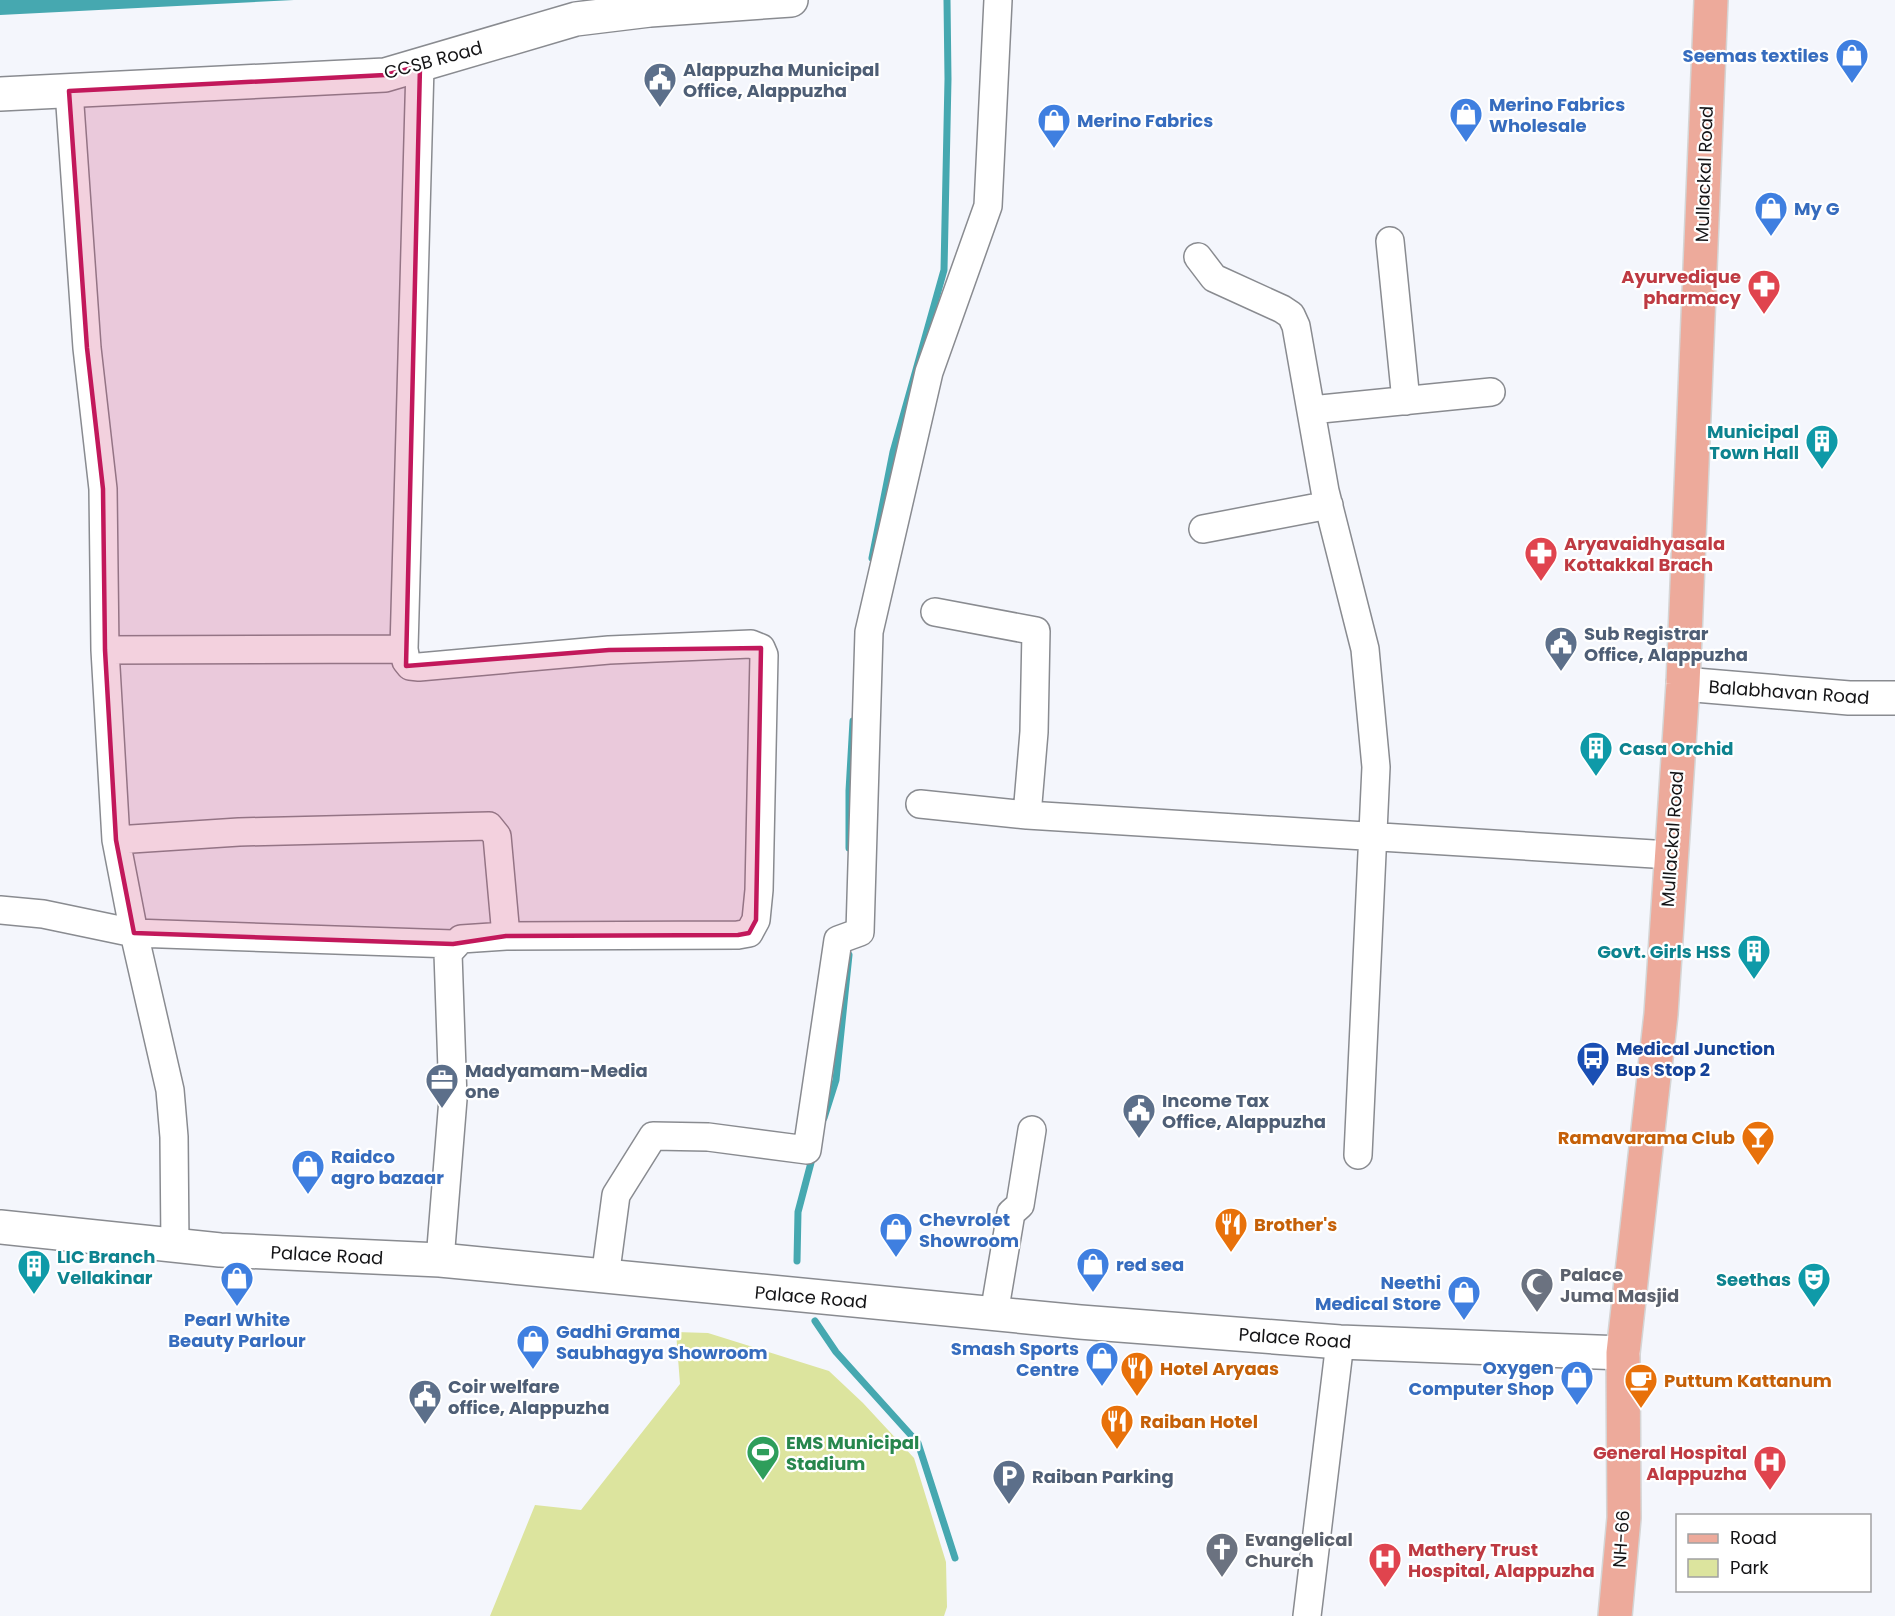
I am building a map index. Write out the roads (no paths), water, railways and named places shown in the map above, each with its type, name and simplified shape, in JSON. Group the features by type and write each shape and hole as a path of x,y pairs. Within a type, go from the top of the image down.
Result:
{"main road":[{"name":"CCSB Road","path":"0,94 385,75 576,19 650,10 791,0"},
{"name":"Mullackal Road","path":"1623,1353 1661,1014 1683,684 1711,0"},
{"name":"Balabhavan Road","path":"1683,684 1849,698 1895,698"},
{"name":"Palace Road","path":"0,1227 175,1246 440,1260 605,1278 994,1314 1340,1342 1623,1353"},
{"name":"NH-66","path":"1615,1616 1624,1518 1623,1353"}],"street":[{"path":"605,1278 616,1195 653,1136 708,1137 807,1150 849,936 869,632 929,372 988,206 998,0"},
{"path":"420,66 404,649 406,661 410,666 419,667 609,650 751,644 761,648 764,655 759,890 756,920 749,933 738,935 506,936 461,939 453,944 448,953 453,1099 440,1260"},
{"path":"69,92 87,348 103,489 105,650 116,840 134,933 170,1089 174,1137 175,1246"},
{"path":"1390,241 1406,400"},
{"path":"1198,257 1214,278 1291,315 1296,326 1329,506 1365,649 1376,767 1358,1155"},
{"path":"1311,410 1491,392"},
{"path":"1203,529 1329,506"},
{"path":"935,612 1036,631 1034,732 1027,814"},
{"path":"105,650 404,649"},
{"path":"920,804 1027,814 1670,855"},
{"path":"116,840 239,832 489,826 497,836 506,936"},
{"path":"0,910 43,914 134,933 453,944"},
{"path":"994,1314 1011,1213 1020,1205 1032,1130"},
{"path":"1307,1616 1340,1342"}],"water":[{"path":"0,0 294,0 0,15"}],"waterway":[{"path":"872,558 893,452 944,270 948,79 947,0"},
{"path":"849,848 853,721"},
{"path":"824,1118 836,1080 849,955"},
{"path":"797,1261 798,1212 813,1155"},
{"path":"815,1321 836,1352 918,1443 955,1558"}],"place":[{"name":"Seemas textiles","path":"1852,84"},
{"name":"Alappuzha Municipal Office, Alappuzha","path":"660,108"},
{"name":"Merino Fabrics Wholesale","path":"1466,143"},
{"name":"Merino Fabrics","path":"1054,149"},
{"name":"My G","path":"1771,237"},
{"name":"Ayurvedique pharmacy","path":"1764,315"},
{"name":"Municipal Town Hall","path":"1822,470"},
{"name":"Aryavaidhyasala Kottakkal Brach","path":"1541,582"},
{"name":"Sub Registrar Office, Alappuzha","path":"1561,672"},
{"name":"Casa Orchid","path":"1596,777"},
{"name":"Govt. Girls HSS","path":"1754,980"},
{"name":"Medical Junction Bus Stop 2","path":"1593,1087"},
{"name":"Madyamam-Media one","path":"442,1109"},
{"name":"Income Tax Office, Alappuzha","path":"1139,1139"},
{"name":"Ramavarama Club","path":"1758,1166"},
{"name":"Raidco agro bazaar","path":"308,1195"},
{"name":"Brother's","path":"1231,1253"},
{"name":"Chevrolet Showroom","path":"896,1258"},
{"name":"red sea","path":"1093,1293"},
{"name":"LIC Branch Vellakinar","path":"34,1295"},
{"name":"Pearl White Beauty Parlour","path":"237,1307"},
{"name":"Seethas","path":"1814,1308"},
{"name":"Palace Juma Masjid","path":"1537,1313"},
{"name":"Neethi Medical Store","path":"1464,1321"},
{"name":"Gadhi Grama Saubhagya Showroom","path":"533,1370"},
{"name":"Smash Sports Centre","path":"1102,1387"},
{"name":"Hotel Aryaas","path":"1137,1397"},
{"name":"Oxygen Computer Shop","path":"1577,1406"},
{"name":"Puttum Kattanum","path":"1641,1409"},
{"name":"Coir welfare office, Alappuzha","path":"425,1425"},
{"name":"Raiban Hotel","path":"1117,1450"},
{"name":"EMS Municipal Stadium","path":"763,1481"},
{"name":"General Hospital Alappuzha","path":"1770,1491"},
{"name":"Raiban Parking","path":"1009,1505"},
{"name":"Evangelical Church","path":"1222,1578"},
{"name":"Mathery Trust Hospital, Alappuzha","path":"1385,1588"}]}
